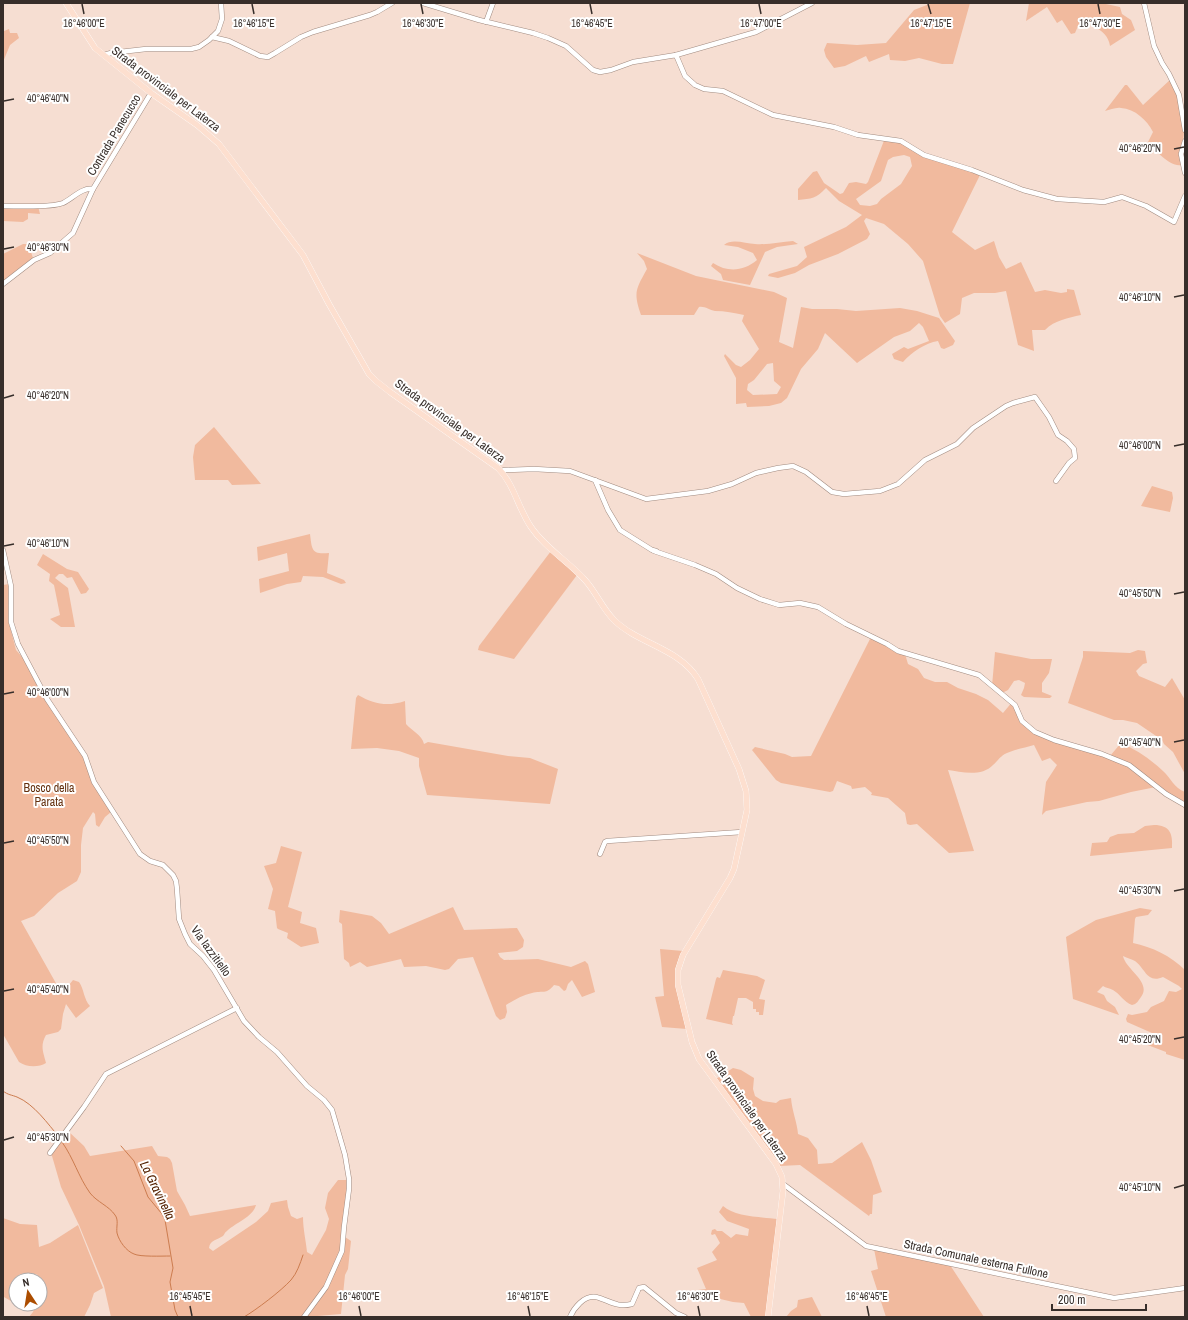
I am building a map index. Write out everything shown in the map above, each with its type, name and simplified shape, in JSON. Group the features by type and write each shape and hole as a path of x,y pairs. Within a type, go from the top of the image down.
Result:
{"main road":[{"name":"Strada provinciale per Laterza","path":"66,3 92,44 104,56 151,93 198,125 219,144 302,255 359,357 373,378 390,392 501,471 510,485 532,528 546,544 586,582 614,620 628,631 678,658 694,672 698,678 744,782 747,795 747,804 732,873 679,963 677,978 692,1042 699,1058 780,1171 783,1191 768,1317"}],"street":[{"path":"104,56 117,52 146,49 194,49 202,45 218,31 221,23 221,3"},
{"path":"212,37 229,41 260,56 268,57 301,37 370,15 392,3"},
{"path":"423,3 486,22 548,38 566,46 593,70 600,72 638,61 676,54 756,32 812,3"},
{"path":"486,22 494,3"},
{"path":"1144,3 1154,46 1179,95 1185,130"},
{"path":"676,54 685,76 695,85 704,89 724,91 773,115 834,128 858,135 901,141 924,155 972,170 1023,190 1057,199 1104,202 1122,197 1146,206 1174,222 1185,196"},
{"name":"Contrada Panecucco","path":"3,206 55,205 64,203 82,191 91,188 93,189 151,93"},
{"path":"1185,141 1181,156 1185,173"},
{"path":"3,284 34,260 50,253 73,233 93,189"},
{"path":"501,471 522,469 560,470 595,480 642,499 654,499 708,491 732,484 756,473 793,466 806,472 832,492 844,494 880,491 898,484 928,458 957,444 973,428 1006,406 1035,397 1049,417 1058,435 1067,441 1074,450 1075,458 1069,463 1056,481"},
{"path":"595,480 613,519 620,530 656,551 716,574 737,588 760,599 779,605 796,603 818,607 846,624 898,651 979,675 1016,706 1022,721 1035,732 1054,740 1102,754 1129,765 1166,794 1185,805"},
{"name":"Via Iazzitiello","path":"3,550 11,586 11,622 13,632 23,655 47,699 85,756 94,782 140,854 150,861 163,865 173,875 176,881 179,919 185,934 190,944 203,956 214,970 244,1021 277,1052 307,1086 328,1104 332,1110 349,1179 342,1251 326,1287 304,1317"},
{"path":"600,854 605,842 607,841 742,832"},
{"path":"50,1153 106,1074 237,1008"},
{"name":"Strada Comunale esterna Fullone","path":"783,1184 866,1246 1114,1298 1185,1288"},
{"path":"570,1317 573,1310 589,1298 595,1297 609,1303 625,1306 632,1304 639,1288 644,1287 676,1313 685,1317"}],"green space":[{"path":"932,3 970,3 953,64 942,64 919,58 905,61 890,60 889,54 869,62 866,56 845,66 834,68 826,57 824,50 827,43 857,45 886,43 914,10"},
{"path":"1029,3 1105,3 1120,7 1122,14 1131,20 1135,30 1110,46 1105,34 1094,27 1094,22 1086,27 1084,25 1082,28 1078,26 1075,33 1071,34 1062,20 1057,23 1047,7 1026,21"},
{"path":"3,29 4,31 9,29 10,33 17,33 19,38 10,45 3,62"},
{"path":"1171,79 1178,94 1184,131 1181,165 1172,164 1159,154 1148,142 1153,132 1147,123 1136,113 1131,110 1121,108 1105,111 1125,85 1127,85 1143,105"},
{"path":"885,138 903,143 915,151 980,175 952,232 975,250 994,241 999,257 1006,269 1021,262 1035,292 1045,290 1061,293 1067,292 1067,289 1074,290 1081,315 1057,322 1045,330 1032,330 1034,351 1018,345 1006,291 995,293 974,293 962,298 960,314 945,323 940,316 923,261 908,244 884,224 866,218 864,221 870,234 867,239 838,254 809,265 795,273 778,278 768,276 769,274 797,266 807,257 804,247 846,227 862,215 839,201 826,188 814,197 798,200 798,189 813,172 817,171 824,183 840,194 843,193 849,183 856,182 866,184","holes":["904,155 910,157 912,166 901,184 881,199 877,204 870,206 860,205 856,199 881,181 888,160 893,157"]},
{"path":"38,206 40,214 28,213 28,219 23,222 3,221 3,207"},
{"path":"793,241 798,244 777,247 765,252 750,285 723,280 721,274 711,266 713,263 724,268 736,269 747,267 757,260 753,253 738,247 724,245 727,243 735,242 764,244"},
{"path":"23,244 35,244 31,252 33,258 3,281 3,254"},
{"path":"637,253 696,276 774,292 787,298 779,342 793,348 801,307 856,311 900,308 917,311 939,318 955,341 953,345 944,349 941,348 938,341 928,344 915,351 903,362 894,359 892,354 904,347 908,349 929,341 923,327 919,323 910,331 894,337 857,363 825,333 818,349 801,369 787,398 781,403 769,406 747,407 746,403 736,404 736,378 724,356 725,354 736,365 741,367 750,360 759,349 742,321 744,315 699,307 694,315 641,315 636,296 640,281 647,269 644,261","holes":["773,363 774,381 781,387 777,394 753,395 747,390 748,384 754,380 767,364"]},
{"path":"214,427 261,484 232,485 228,480 195,480 193,457 195,445"},
{"path":"1152,486 1172,492 1173,498 1170,512 1141,506"},
{"path":"310,534 312,547 316,552 329,553 327,573 344,580 346,583 341,584 323,577 303,576 301,582 287,584 260,593 259,579 289,571 287,553 258,561 257,547"},
{"path":"551,551 577,575 514,659 478,650 479,646"},
{"path":"43,554 67,569 78,572 89,589 86,593 81,594 72,577 67,578 63,574 59,574 55,578 68,588 75,627 61,627 50,619 60,615 54,585 49,581 50,574 37,565"},
{"name":"Bosco della Parata","path":"9,584 9,623 16,650 23,658 39,689 82,753 94,783 111,812 105,817 99,827 96,825 95,814 93,812 83,828 81,845 81,872 77,881 58,893 34,916 21,921 62,994 73,980 79,982 86,1001 90,1006 76,1018 66,1004 61,1029 58,1032 46,1035 44,1039 43,1049 46,1063 36,1066 25,1065 19,1062 3,1034 3,585"},
{"path":"871,637 905,654 908,664 918,669 924,678 935,682 947,682 958,688 976,694 988,700 1003,713 1013,701 1022,717 1033,729 1047,736 1110,756 1121,743 1143,755 1166,774 1178,788 1185,792 1185,806 1156,787 1099,801 1087,802 1046,811 1042,815 1046,782 1057,765 1050,758 1042,761 1034,745 1013,750 1005,754 988,769 983,771 971,773 948,770 974,851 949,853 917,824 907,824 905,813 888,798 871,795 872,793 865,787 852,789 851,786 837,781 833,791 830,792 781,783 776,780 752,750 755,747 792,757 811,756"},
{"path":"1138,650 1145,651 1147,663 1143,664 1136,671 1139,676 1165,687 1172,678 1185,700 1185,774 1173,752 1164,744 1162,740 1137,723 1114,720 1068,703 1083,657 1083,651 1130,653"},
{"path":"995,652 1031,659 1052,659 1049,673 1042,683 1042,692 1052,696 1050,698 1024,697 1021,695 1025,683 1019,680 1014,681 1008,690 1002,693 992,686"},
{"path":"358,695 370,701 381,704 392,704 405,701 406,724 419,736 424,744 428,742 508,756 530,758 558,769 550,804 427,795 419,766 419,758 399,751 377,748 351,749 356,698"},
{"path":"1154,825 1164,827 1169,831 1172,838 1172,848 1090,856 1092,843 1107,842 1110,837 1118,834 1134,833 1145,826"},
{"path":"281,846 302,852 288,907 302,912 300,923 316,928 319,943 301,947 287,938 288,933 277,928 275,911 268,909 273,889 264,866 276,863"},
{"path":"453,907 464,930 517,928 524,940 523,947 517,951 498,953 504,960 538,959 571,967 585,961 588,964 595,992 582,997 572,980 564,991 559,986 554,985 549,990 525,995 506,1005 507,1012 505,1018 500,1020 496,1016 473,957 458,959 449,969 445,970 426,966 404,967 401,959 367,967 360,962 350,967 349,963 344,959 342,924 339,922 340,910 372,916 381,923 389,934"},
{"path":"1140,908 1152,910 1148,915 1136,917 1133,943 1161,953 1174,960 1185,970 1185,1060 1166,1054 1166,1052 1145,1044 1152,1033 1127,1022 1126,1019 1128,1014 1132,1015 1147,1012 1151,1007 1164,1001 1169,991 1176,992 1182,989 1163,977 1158,979 1150,977 1134,960 1123,956 1143,986 1144,992 1136,1003 1132,1005 1129,1004 1112,989 1103,986 1097,992 1104,995 1107,1001 1115,1007 1119,1015 1073,999 1066,937 1096,920"},
{"path":"660,949 683,951 678,961 675,974 687,1029 662,1027 655,997 664,996"},
{"path":"723,970 757,976 765,980 759,999 765,1000 763,1015 759,1015 759,1012 756,1012 756,1009 753,1009 753,1002 746,998 738,998 733,1016 733,1025 706,1019 716,979 717,977 720,978"},
{"path":"733,1068 741,1070 754,1078 753,1089 755,1096 763,1101 776,1103 780,1100 791,1098 798,1134 808,1138 817,1150 818,1164 832,1163 862,1142 871,1160 882,1192 873,1195 872,1214 869,1216 800,1165 780,1166 716,1079"},
{"path":"68,1131 84,1146 90,1156 152,1146 158,1156 167,1157 170,1159 177,1191 190,1216 256,1205 248,1216 230,1228 223,1236 211,1243 209,1248 213,1251 256,1222 268,1211 271,1203 287,1200 291,1216 297,1219 303,1217 307,1252 312,1255 326,1230 329,1219 325,1208 328,1193 338,1180 347,1180 348,1189 342,1250 326,1284 303,1317 111,1317 104,1286 79,1225 61,1187 52,1156 52,1152"},
{"path":"723,1206 728,1210 741,1214 778,1219 767,1317 751,1317 744,1303 733,1302 691,1292 706,1289 697,1268 717,1260 712,1252 720,1243 715,1234 711,1234 712,1230 715,1229 717,1231 722,1231 731,1238 736,1234 748,1236 749,1229 727,1221 719,1212"},
{"path":"3,1218 20,1224 37,1225 39,1247 50,1243 78,1225 103,1288 94,1293 84,1317 29,1317 33,1312 48,1312 48,1272 8,1272 8,1299 4,1297"},
{"path":"345,1237 351,1241 348,1269 345,1275 341,1314 306,1317 325,1289 336,1269"},
{"path":"874,1249 950,1265 984,1317 886,1317 871,1271 878,1269"},
{"path":"812,1297 822,1317 786,1317 797,1307 798,1300"}],"waterway":[{"path":"3,1091 29,1104 59,1137"},
{"path":"62,1142 90,1193 110,1209 116,1217 117,1233 121,1242 126,1248 131,1253 137,1255 170,1256"},
{"name":"La Gravinella","path":"121,1146 134,1161 148,1197 165,1220 173,1268 170,1282 175,1310 178,1317"},
{"path":"244,1317 268,1300 291,1280 297,1271 303,1255"}]}
